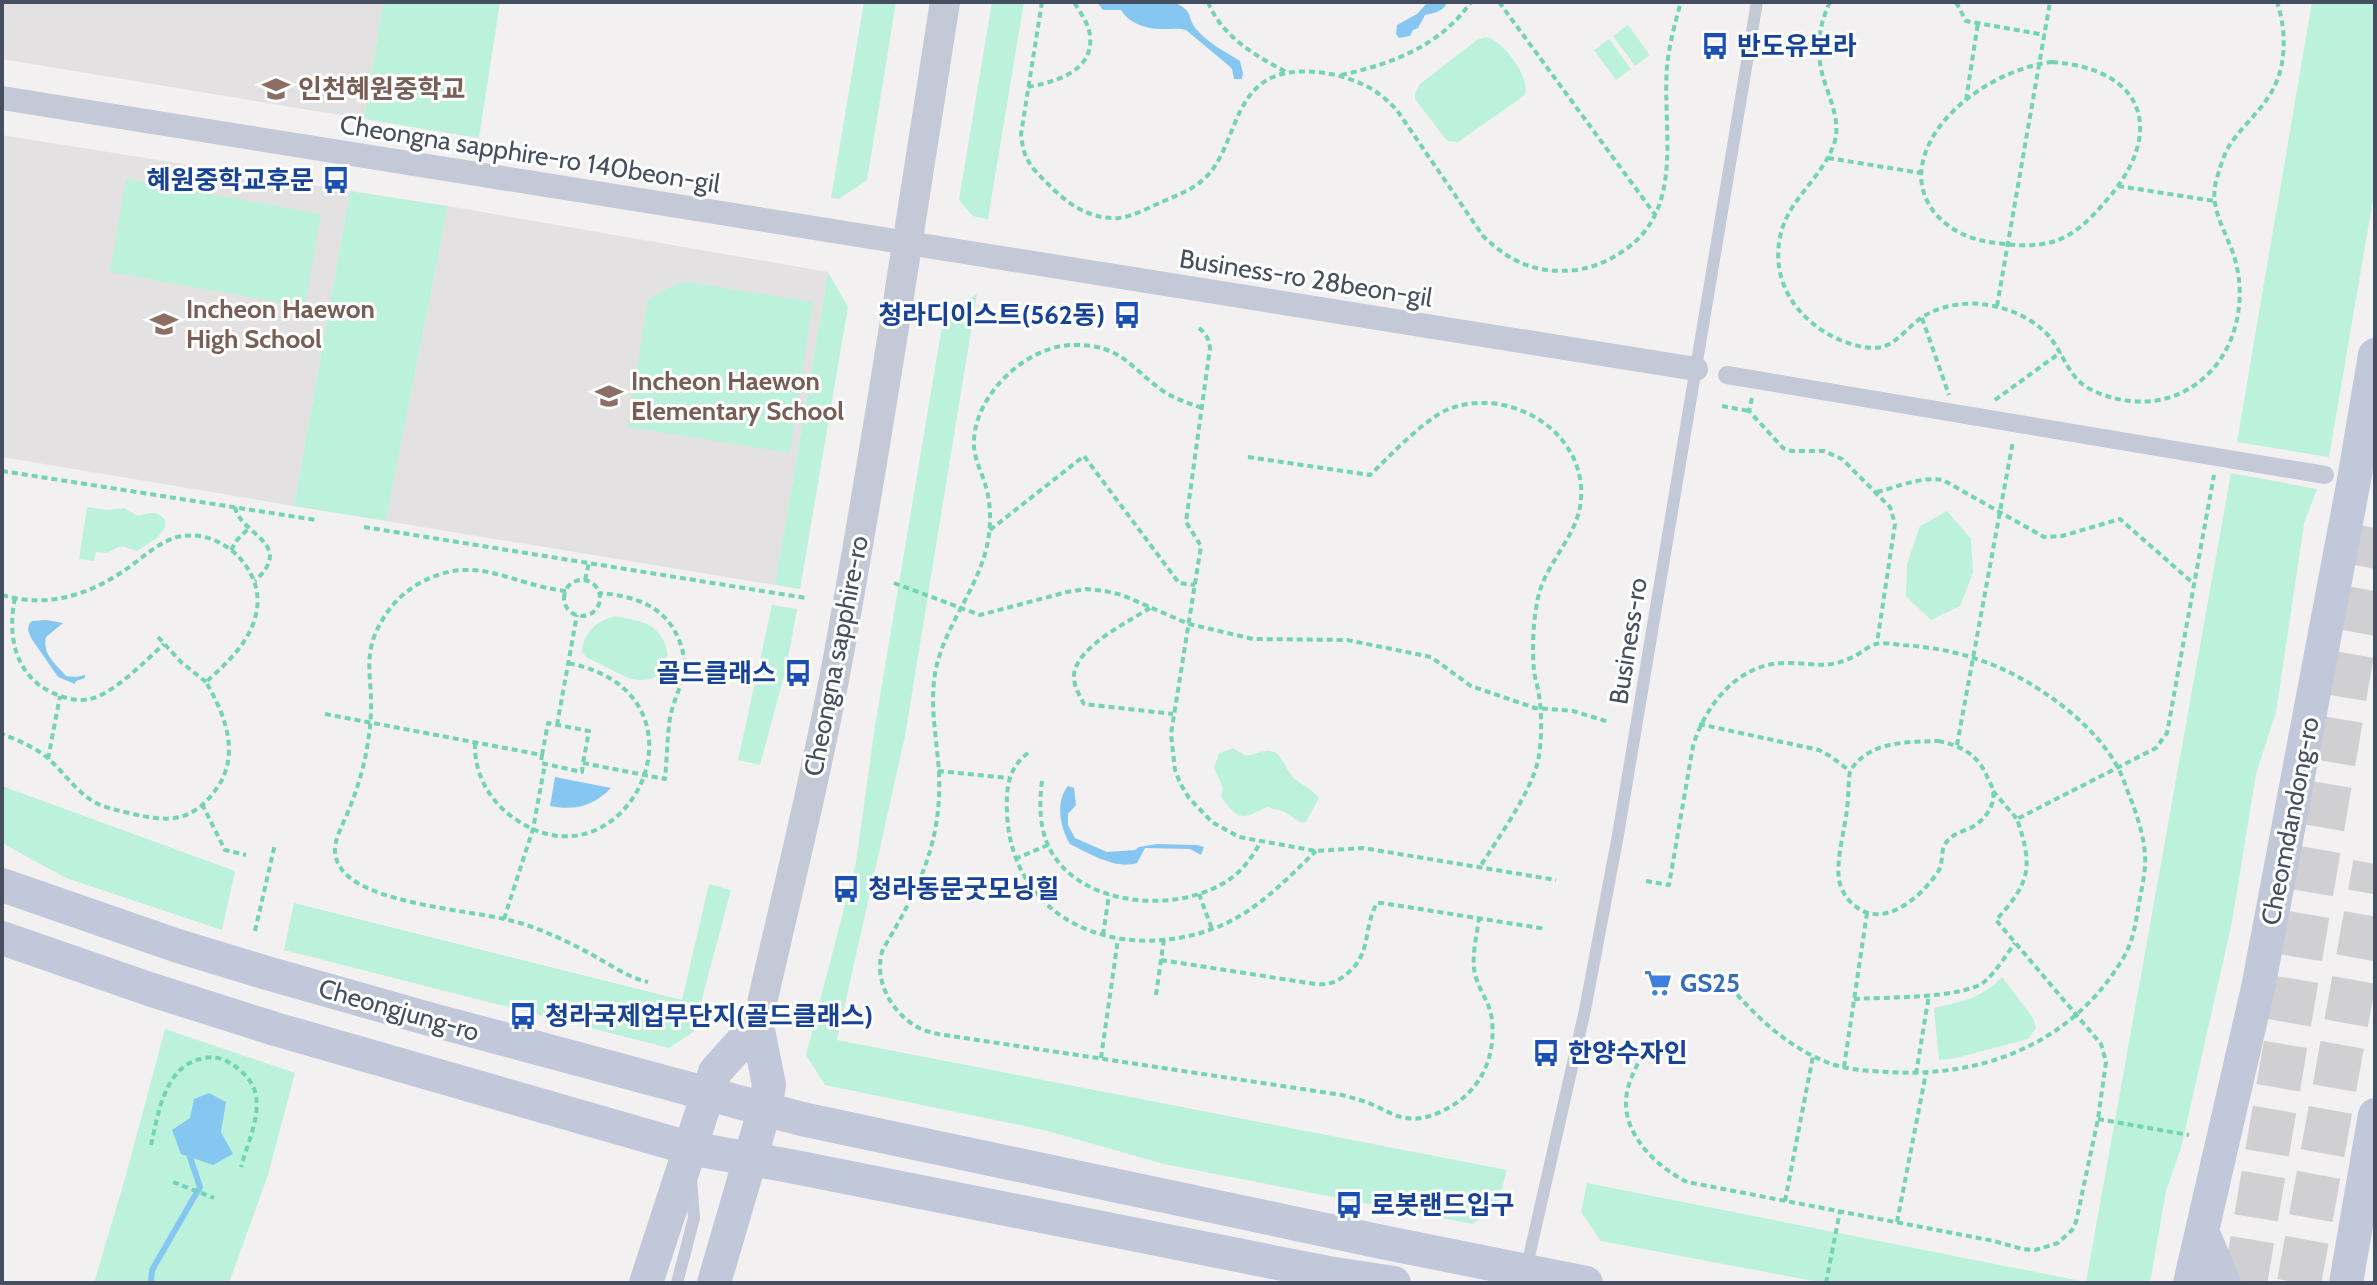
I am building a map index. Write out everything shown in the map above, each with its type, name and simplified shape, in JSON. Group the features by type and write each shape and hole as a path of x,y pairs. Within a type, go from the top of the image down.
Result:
{"main road":[{"name":"Cheomdandong-ro","path":"2190,1283 2258,988 2375,355"},
{"name":"Cheongjung-ro","path":"2,885 178,946 267,973 444,1024 802,1119 1524,1277 1586,1283"},
{"name":"Cheongjung-ro","path":"2,938 275,1029 689,1148 1328,1273 1394,1283"},
{"name":"Cheongna sapphire-ro","path":"646,1283 715,1072 757,1025"},
{"path":"714,1283 769,1085 757,1025"},
{"path":"2345,1282 2375,1115"},
{"path":"2202,1231 2224,1283"}],"street":[{"name":"Cheongna sapphire-ro","path":"757,1025 839,651 945,2"},
{"name":"Cheongna sapphire-ro 140beon-gil","path":"2,98 908,243"},
{"name":"Business-ro 28beon-gil","path":"908,243 1696,369"},
{"path":"1727,375 2325,475"}],"lane":[{"name":"Business-ro","path":"1524,1277 1585,1010 1616,847 1757,2"},
{"path":"2,924 116,977"},
{"path":"677,1283 694,1218 689,1148"},
{"path":"708,1283 725,1247"}],"path":[{"path":"1042,2 1021,134 1022,149 1028,164 1065,202 1099,215 1118,218 1192,189 1208,175 1222,154 1243,106 1254,91 1269,79 1288,73 1339,76 1361,83 1382,95 1396,109 1483,236 1511,259 1528,267 1573,270 1596,266 1617,256 1636,242 1656,217 1667,169 1669,49 1681,2"},
{"path":"1028,87 1063,78 1073,72 1087,53 1090,37 1074,2"},
{"path":"1208,2 1235,40 1288,73"},
{"path":"1339,76 1377,67 1408,54 1439,36 1471,2"},
{"path":"1499,2 1656,217"},
{"path":"1830,2 1822,19 1818,40 1822,72 1837,126 1835,142 1818,174 1784,220 1780,236 1778,267 1798,311 1820,331 1868,348 1890,344 1922,318 1940,309 1955,305 1997,306 2032,322 2049,335 2076,378 2087,387 2109,397 2133,402 2151,402 2174,396 2198,383 2228,346 2240,295 2236,263 2217,215 2214,186 2232,140 2268,97 2280,71 2282,22 2277,2"},
{"path":"1956,2 1966,21 2045,35"},
{"path":"1997,306 2050,2"},
{"path":"1966,100 1978,23"},
{"path":"2039,63 2086,66 2121,84 2132,97 2138,112 2139,130 2137,148 2124,179 2085,223 2057,240 2008,245 1961,235 1928,204 1922,190 1921,173 1928,143 1946,117 1966,100 2008,75 2039,63"},
{"path":"1827,158 1921,173"},
{"path":"2118,186 2214,201"},
{"path":"1922,318 1964,414 2061,352"},
{"path":"1199,328 1205,333 1210,348 1186,522 1201,546 1171,734 1175,770 1189,798 1212,822 1239,837 1316,851 1363,848 1556,880"},
{"path":"1202,408 1165,392 1126,359 1103,348 1074,344 1033,355 1021,363 999,385 982,409 973,441 989,501 990,530 983,560 943,646 934,680 937,817 925,871 879,960 879,975 884,989 903,1015 924,1030 1342,1095 1407,1119 1432,1115 1469,1093 1483,1075 1489,1059 1493,1039 1490,1006 1475,974 1474,962 1479,918"},
{"path":"1749,411 1754,379"},
{"path":"1248,457 1370,475 1445,411 1480,403 1520,410 1540,419 1565,442 1573,457 1581,487 1581,501 1573,527 1543,580 1537,600 1534,660 1540,708 1537,764 1526,790 1480,867"},
{"path":"1722,406 1749,411 1783,448 1833,453 1890,507 1895,524 1876,644"},
{"path":"1957,745 2016,423"},
{"path":"990,530 1084,456 1179,583 1196,585"},
{"path":"2017,819 2156,748 2167,733 2217,457"},
{"path":"2,471 316,520"},
{"path":"1877,492 1935,479 1943,480 2044,537 2054,538 2120,519 2194,584"},
{"path":"235,507 241,522 258,534 268,552 269,563 255,581"},
{"path":"364,527 806,598"},
{"path":"231,550 249,528"},
{"path":"2,595 39,601 90,590 103,585 175,538 190,535 206,537 244,561 255,581 259,599 253,626 235,652 206,682"},
{"path":"585,581 589,563"},
{"path":"566,591 527,585 472,568 432,577 411,588 393,604 371,648 368,675 371,723 357,791 334,847 335,855 343,871 358,882 429,906 504,919 563,940 630,976 648,982"},
{"path":"585,581 595,586 599,602 594,612 583,616 577,615 565,603 566,591 574,583 585,581"},
{"path":"894,583 980,615 1067,592 1086,589 1105,591 1122,595 1189,624 1253,639 1347,640 1431,657 1471,686 1540,708 1573,711 1609,722"},
{"path":"583,763 665,779 669,723 684,671 683,652 671,623 657,609 624,596 599,593"},
{"path":"15,598 11,623 14,650 27,674 37,684 60,696 88,700 100,695 164,644"},
{"path":"1150,608 1087,650 1078,661 1073,677 1084,704 1173,714"},
{"path":"557,725 577,615"},
{"path":"2,734 48,759 87,796 111,808 157,820 169,820 191,813 212,794 225,771 228,729 206,682 181,662 158,637"},
{"path":"1646,881 1669,885 1699,724 1711,705 1738,679 1772,664 1789,662 1831,666 1876,644 1909,645 1973,657 2005,670 2053,699 2091,733 2118,768 2136,815 2145,852 2130,947 2111,976 2076,1015 2013,1054 1974,1067 1916,1074 1844,1067 1813,1056 1783,1036 1744,1004 1719,973"},
{"path":"475,743 478,769 491,795 513,818 533,829 565,836 599,830 624,809 645,775 650,740 645,717 634,698 617,682 597,670 568,663"},
{"path":"48,759 60,696"},
{"path":"325,714 542,755"},
{"path":"548,723 557,725 589,731 582,772 541,763 548,723"},
{"path":"1699,724 1819,750 1850,771"},
{"path":"1647,1046 1628,1090 1626,1106 1629,1120 1646,1150 1673,1175 1687,1182 2022,1249 2035,1250 2058,1243 2076,1222 2098,1119 2106,1062 2105,1052 1996,920 2011,903 2027,871 2028,854 2017,819 1993,791 1983,768 1957,745 1938,741 1901,742 1882,747 1856,761 1850,771 1839,879 1850,903 1867,913 1885,915 1897,909 1914,897 1938,871 1950,837 1980,822 1988,813 1993,791"},
{"path":"1028,753 1019,760 1009,778 1008,822 1015,859 1026,881 1046,905 1071,921 1103,935 1118,939 1164,939 1212,929 1255,907 1316,851"},
{"path":"504,919 533,829 545,764"},
{"path":"938,771 1009,778"},
{"path":"1042,781 1041,816 1053,855 1074,877 1109,895 1160,901 1199,894 1238,873 1261,841"},
{"path":"202,804 225,850 246,855"},
{"path":"255,931 275,844"},
{"path":"1015,859 1048,845"},
{"path":"1199,894 1212,929"},
{"path":"1103,935 1109,895"},
{"path":"1161,960 1325,985 1345,976 1362,958 1377,903 1546,929"},
{"path":"1844,1067 1867,913"},
{"path":"1101,1058 1118,939"},
{"path":"1156,995 1164,939"},
{"path":"1854,999 1967,990 1987,979 2015,943"},
{"path":"1916,1074 1929,995"},
{"path":"1785,1201 1813,1056"},
{"path":"151,1145 160,1107 172,1079 191,1062 202,1058 224,1059 244,1073 256,1094 256,1120 241,1167"},
{"path":"1897,1222 1926,1073"},
{"path":"2098,1119 2189,1135"},
{"path":"173,1182 214,1198"},
{"path":"1826,1283 1840,1211"}],"shaded area":[{"name":"인천혜원중학교","path":"2,2 383,2 364,119 2,59"},
{"name":"Incheon Haewon High School","path":"2,135 350,191 294,506 2,457"},
{"name":"Incheon Haewon Elementary School","path":"448,206 828,272 775,585 386,521"}],"green space":[{"path":"383,2 500,2 479,138 364,119"},
{"path":"864,2 896,2 867,180 839,199 831,198"},
{"path":"992,2 1024,2 988,219 973,216 959,200"},
{"path":"2312,2 2375,2 2375,188 2329,457 2237,442"},
{"path":"1628,25 1650,55 1635,66 1613,36"},
{"path":"1486,37 1500,45 1514,61 1524,79 1525,95 1458,142 1447,141 1415,99 1415,93 1420,84 1477,40"},
{"path":"1609,39 1631,69 1616,80 1594,50"},
{"path":"126,179 321,214 305,307 110,272"},
{"path":"350,191 448,206 386,521 294,506"},
{"path":"828,272 848,307 800,589 775,585"},
{"path":"682,281 813,302 790,453 628,427 648,299"},
{"path":"977,294 905,736 837,1040 1507,1170 1497,1207 1472,1224 1164,1164 1044,1130 825,1085 806,1055 856,862 875,726 944,315"},
{"path":"2231,473 2317,489 2304,524 2276,712 2256,774 2232,922 2181,1148 2166,1191 2150,1283 1824,1283 1601,1241 1581,1212 1587,1183 2086,1282"},
{"path":"87,507 107,510 124,508 138,516 156,514 165,520 165,528 157,538 137,551 122,546 106,553 96,552 94,561 79,559"},
{"path":"1947,511 1971,539 1973,573 1960,606 1931,620 1906,596 1907,564 1920,526"},
{"path":"772,605 797,609 786,669 760,765 738,760"},
{"path":"615,616 644,623 659,634 667,660 659,675 650,679 634,679 587,658 582,652 592,628"},
{"path":"1233,748 1246,756 1271,751 1280,756 1291,775 1319,798 1306,822 1267,807 1246,816 1232,811 1221,797 1223,788 1214,768 1219,753"},
{"path":"2,786 235,871 222,930 66,878 2,843"},
{"path":"709,884 731,890 693,1032 669,1048 284,950 294,903 682,1000"},
{"path":"2002,977 2033,1018 2036,1028 2028,1039 1939,1060 1934,1008 1979,994"},
{"path":"165,1029 295,1073 268,1175 229,1283 94,1283 126,1175"}],"water":[{"path":"1097,2 1173,2 1188,12 1193,25 1202,35 1240,61 1242,79 1234,79 1232,69 1186,30 1146,27 1129,19 1121,10 1103,10"},
{"path":"1428,2 1447,2 1441,10 1425,15 1410,36 1399,38 1397,25 1417,14"},
{"path":"46,620 63,623 46,637 46,649 66,676 85,675 75,684 58,677 31,638 29,624"},
{"path":"555,777 611,788 583,806 550,806"},
{"path":"1068,786 1074,788 1076,805 1068,814 1068,825 1075,838 1107,852 1135,850 1157,844 1197,845 1204,847 1201,855 1190,849 1145,848 1137,863 1129,865 1102,860 1070,844 1060,815 1061,799"},
{"path":"209,1093 226,1102 221,1132 233,1154 213,1165 181,1154 172,1130 190,1118 194,1099"}],"waterway":[{"path":"151,1283 152,1270 200,1187 190,1157"}],"tunnel":[{"path":"2245,1283 2375,528"},
{"path":"2299,1283 2375,864"}],"place":[{"name":"반도유보라","path":"1715,46"},
{"name":"인천혜원중학교","path":"276,89"},
{"name":"혜원중학교후문","path":"336,180"},
{"name":"청라디이스트(562동)","path":"1127,315"},
{"name":"Incheon Haewon High School","path":"164,324"},
{"name":"Incheon Haewon Elementary School","path":"609,396"},
{"name":"골드클래스","path":"798,673"},
{"name":"청라동문굿모닝힐","path":"846,889"},
{"name":"GS25","path":"1658,983"},
{"name":"청라국제업무단지(골드클래스)","path":"523,1016"},
{"name":"한양수자인","path":"1546,1053"},
{"name":"로봇랜드입구","path":"1349,1205"}]}
